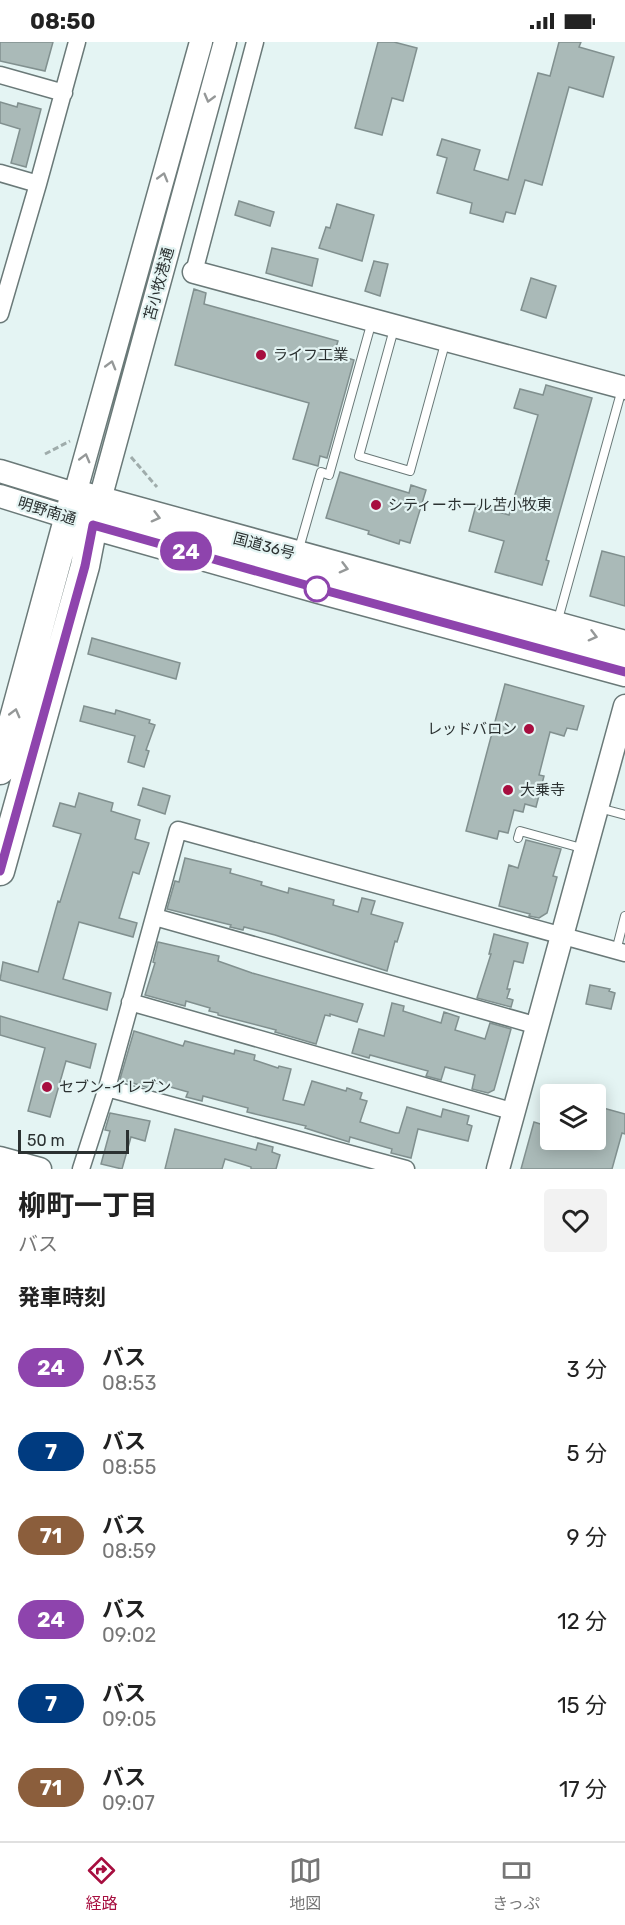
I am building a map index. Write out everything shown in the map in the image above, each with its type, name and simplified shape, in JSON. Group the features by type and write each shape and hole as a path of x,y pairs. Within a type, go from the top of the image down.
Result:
{"highway":[{"name":"国道36号","path":"84,509 297,555 625,645"},
{"name":"国道36号","path":"84,509 320,589 625,672"},
{"path":"0,770 84,509"},
{"path":"0,871 85,566 84,509"}],"street":[{"path":"0,314 6,275 38,184 77,42"},
{"name":"苫小牧港通","path":"84,509 201,42"},
{"name":"苫小牧港通","path":"84,509 225,42"},
{"path":"255,42 194,272 624,388"},
{"path":"0,75 64,93"},
{"path":"0,173 38,184"},
{"name":"明野南通","path":"0,471 84,509"},
{"name":"明野南通","path":"0,496 84,509"},
{"path":"498,1169 625,706"},
{"path":"81,1169 155,917 178,830 620,952"},
{"path":"155,917 538,1026"},
{"path":"130,1002 515,1112"},
{"path":"106,1088 406,1169"},
{"path":"0,1158 40,1169"}],"lane":[{"path":"297,555 321,472 329,474 372,320"},
{"path":"395,326 359,456 410,471 446,340"},
{"path":"556,626 624,388"},
{"path":"598,808 625,815"},
{"path":"518,838 520,831 586,849"},
{"path":"620,952 625,916"}],"building":[{"path":"0,42 53,42 45,71 0,61"},
{"path":"378,42 394,42 417,48 403,101 392,98 382,135 355,128"},
{"path":"559,42 581,42 579,47 614,57 603,97 569,87 542,185 525,180 515,214 506,212 503,222 470,213 472,203 437,193 447,158 437,155 442,139 480,150 474,170 508,180 538,73 550,76"},
{"path":"0,102 17,107 18,103 41,109 26,167 11,163 20,129 0,123"},
{"path":"239,201 274,212 270,226 235,215"},
{"path":"337,204 374,215 362,261 319,248 326,227 330,228"},
{"path":"272,248 318,259 312,286 266,273"},
{"path":"374,261 388,264 380,296 365,291"},
{"path":"531,278 556,286 546,318 521,310"},
{"path":"194,289 206,293 204,304 338,341 334,354 354,360 327,458 320,456 318,466 293,459 309,403 175,365"},
{"path":"546,385 592,398 546,560 549,561 542,585 495,572 504,541 469,531 476,505 509,515 538,415 514,408 520,389 543,395"},
{"name":"シティーホール苫小牧東","path":"340,472 409,493 411,485 426,490 410,543 400,540 399,544 368,534 369,531 326,518"},
{"path":"602,551 625,557 625,606 590,596"},
{"path":"92,638 180,663 176,679 88,654"},
{"path":"505,684 584,706 577,730 567,728 564,736 550,732 539,775 544,776 536,807 525,804 523,812 514,810 508,833 499,831 497,839 466,831"},
{"path":"84,706 115,714 116,710 150,720 149,723 155,725 146,750 149,751 144,767 128,762 135,736 80,721"},
{"path":"143,788 170,796 165,814 138,805"},
{"path":"79,793 113,803 111,811 140,820 135,839 149,843 139,874 133,872 119,918 137,923 133,937 79,922 63,979 111,993 107,1010 0,980 3,962 38,972 58,901 60,902 81,834 53,826 60,803 75,807"},
{"path":"526,840 561,849 553,876 557,877 547,913 539,918 499,906 509,865 518,868"},
{"path":"185,858 231,869 230,873 262,882 261,885 288,893 289,888 334,900 333,905 358,912 362,898 375,901 371,914 403,923 397,942 395,941 387,971 275,935 244,927 243,930 230,927 231,925 167,909 175,881 179,882"},
{"path":"494,934 528,943 523,963 514,961 507,989 510,989 507,998 513,1000 511,1007 477,998 491,954 489,954"},
{"path":"158,942 219,956 218,961 252,973 363,1004 357,1022 330,1014 330,1016 325,1015 316,1044 275,1032 276,1030 218,1015 218,1013 209,1011 210,1008 186,1001 185,1006 145,995 155,963 153,962"},
{"path":"590,985 610,989 609,991 615,993 611,1009 586,1004"},
{"path":"392,1003 404,1006 403,1011 441,1023 444,1012 459,1017 455,1030 485,1039 490,1023 511,1029 494,1090 488,1093 472,1089 475,1075 445,1067 441,1080 426,1076 428,1071 370,1055 369,1058 352,1053 359,1029 384,1036"},
{"path":"0,1016 96,1044 90,1068 66,1061 50,1117 28,1111 45,1048 0,1035"},
{"path":"134,1031 183,1046 185,1041 234,1054 235,1050 255,1055 254,1060 278,1068 279,1066 291,1069 283,1100 304,1105 312,1081 362,1093 360,1099 367,1101 360,1122 396,1133 399,1133 407,1107 441,1117 443,1109 469,1116 467,1124 472,1126 468,1141 418,1129 411,1158 391,1153 392,1149 350,1137 349,1142 305,1128 306,1126 247,1112 248,1108 203,1096 202,1101 186,1097 188,1092 153,1082 152,1089 120,1079"},
{"path":"606,1109 625,1114 625,1134 622,1133 612,1169 521,1169 534,1122 540,1124 540,1150 606,1150"},
{"path":"110,1113 150,1121 145,1141 131,1137 122,1169 101,1164 110,1131 105,1130"},
{"path":"175,1129 256,1150 258,1143 273,1147 272,1152 280,1155 276,1169 251,1169 251,1167 225,1159 222,1169 165,1169"}],"bus line":[{"name":"24","path":"0,871 85,566 93,525 625,672"}],"place":[{"name":"ライフ工業","path":"261,355"},
{"name":"シティーホール苫小牧東","path":"376,505"},
{"name":"レッドバロン","path":"529,729"},
{"name":"大乗寺","path":"508,790"},
{"name":"セブン-イレブン","path":"47,1087"}]}
